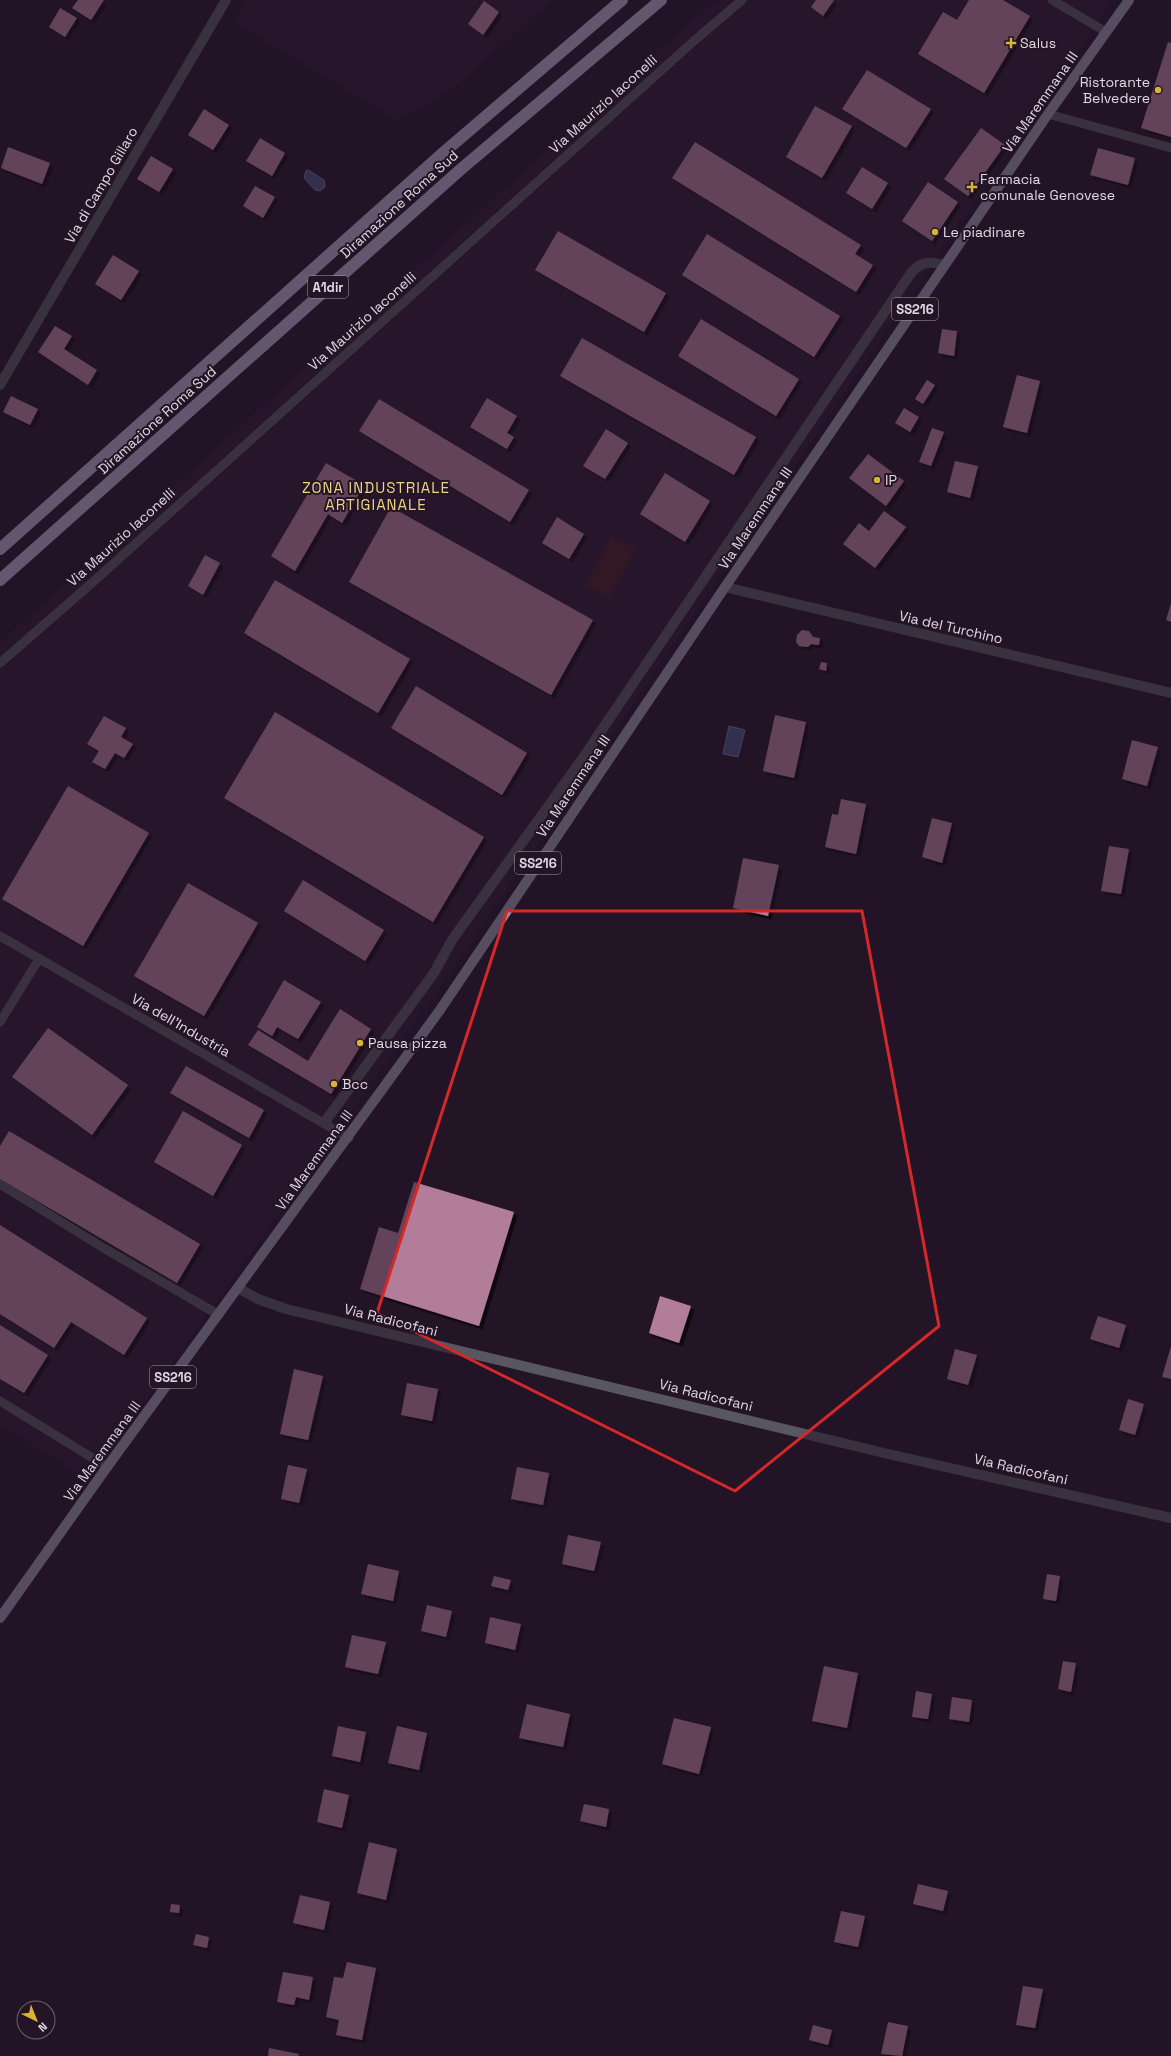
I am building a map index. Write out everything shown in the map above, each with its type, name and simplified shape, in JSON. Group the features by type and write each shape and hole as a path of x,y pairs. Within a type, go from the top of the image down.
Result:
{"highway":[{"name":"Diramazione Roma Sud","path":"0,549 443,153 622,0"},
{"name":"Diramazione Roma Sud","path":"0,580 460,170 661,0"}],"main road":[{"name":"Via Maremmana III","path":"0,1618 107,1467 440,1010 725,587 1048,114 1129,0"}],"street":[{"name":"Via di Campo Gillaro","path":"0,385 226,0"},
{"path":"324,1123 434,973 452,940 580,762 911,273 925,262 945,265"},
{"name":"Via del Turchino","path":"725,587 1171,694"},
{"name":"Via Radicofani","path":"238,1288 269,1304 301,1313 884,1453 1171,1518"}],"lane":[{"name":"Via Maurizio Iaconelli","path":"0,663 93,582 695,40 742,0"},
{"path":"1052,0 1106,32"},
{"path":"1048,114 1171,148"},
{"name":"Via dell'Industria","path":"0,936 348,1138"},
{"path":"0,1022 39,959"},
{"path":"0,1184 102,1247 219,1314"},
{"path":"0,1401 107,1467"}],"highlighted area":[{"path":"507,911 862,911 939,1326 735,1491 377,1313"}],"shaded area":[{"path":"247,0 551,0 461,82 399,121 234,22"},
{"path":"720,0 1112,0 457,962 89,1480 0,1424 0,643 696,17"},
{"path":"612,536 636,549 609,597 586,584"}],"water":[{"path":"308,170 324,180 325,187 320,191 315,190 304,178 306,171"},
{"path":"729,726 745,730 738,757 723,754"}],"building":[{"path":"78,0 104,0 91,20 72,8"},
{"path":"816,0 834,0 823,16 811,7"},
{"path":"969,0 1003,0 1030,16 984,93 918,54 943,12 957,20"},
{"path":"484,1 499,12 483,35 468,24"},
{"path":"60,8 77,18 65,37 49,27"},
{"path":"1168,42 1171,43 1171,137 1141,128"},
{"path":"867,70 931,109 906,148 842,109"},
{"path":"815,106 852,126 822,178 786,157"},
{"path":"204,109 229,125 213,150 188,135"},
{"path":"981,128 1005,145 968,196 944,179"},
{"path":"260,138 285,153 272,176 246,161"},
{"path":"695,142 861,245 855,254 873,265 856,292 672,178"},
{"path":"8,147 50,163 42,184 1,168"},
{"path":"1098,148 1135,158 1128,185 1090,175"},
{"path":"151,156 173,169 159,192 137,179"},
{"path":"862,167 888,183 872,209 846,193"},
{"path":"928,182 958,202 932,241 902,221"},
{"path":"255,186 275,197 263,218 243,206"},
{"path":"558,231 666,293 644,332 535,270"},
{"path":"707,234 840,316 814,357 682,275"},
{"path":"113,255 139,271 121,300 95,284"},
{"path":"701,319 799,379 776,416 678,356"},
{"path":"55,326 72,336 64,349 97,370 88,385 38,352"},
{"path":"942,329 957,331 954,356 938,353"},
{"path":"582,338 756,437 734,475 560,376"},
{"path":"1017,375 1040,381 1027,433 1003,427"},
{"path":"927,380 935,385 923,404 915,399"},
{"path":"11,396 38,409 30,425 3,412"},
{"path":"487,398 517,416 507,433 514,437 507,449 470,427"},
{"path":"379,399 529,490 510,522 359,431"},
{"path":"904,408 919,417 910,432 895,423"},
{"path":"932,428 944,432 931,466 919,462"},
{"path":"606,429 628,443 605,479 583,466"},
{"name":"IP","path":"868,454 904,481 886,506 849,478"},
{"path":"955,461 978,466 970,498 947,492"},
{"path":"326,463 364,485 342,523 328,514 295,571 271,556"},
{"path":"665,473 710,501 685,542 640,514"},
{"path":"391,507 593,620 551,695 349,582"},
{"path":"884,511 906,527 875,568 843,544 859,523 869,531"},
{"path":"557,517 584,534 569,559 542,543"},
{"path":"205,555 220,563 203,595 188,586"},
{"path":"275,580 410,659 378,713 244,633"},
{"path":"1171,603 1171,622 1166,620"},
{"path":"802,630 809,631 813,637 820,638 819,645 811,644 808,647 799,646 796,642 797,635"},
{"path":"821,662 827,663 826,671 819,669"},
{"path":"416,686 527,753 502,795 391,728"},
{"path":"275,712 484,837 433,922 224,798"},
{"path":"775,715 806,722 794,778 763,771"},
{"path":"104,716 126,728 121,737 133,744 124,758 115,753 105,769 92,762 99,751 87,744"},
{"path":"1132,740 1158,747 1147,786 1122,779"},
{"path":"68,786 149,833 83,946 2,899"},
{"path":"841,799 866,804 856,854 825,847 832,814 838,815"},
{"path":"932,818 952,823 942,863 922,857"},
{"path":"1109,846 1129,849 1121,894 1101,891"},
{"path":"743,858 779,865 768,916 733,908"},
{"path":"303,880 384,930 365,961 284,911"},
{"path":"188,883 258,923 204,1016 134,976"},
{"path":"284,980 321,1002 298,1039 277,1027 272,1036 257,1027"},
{"path":"340,1009 371,1029 331,1094 248,1045 258,1030 308,1061"},
{"path":"48,1028 128,1085 92,1135 12,1077"},
{"path":"186,1066 264,1110 249,1138 170,1093"},
{"path":"183,1111 242,1145 213,1196 154,1162"},
{"path":"9,1131 200,1244 177,1283 0,1179 0,1146"},
{"path":"414,1182 514,1212 479,1326 360,1289 379,1227 398,1233"},
{"path":"0,1225 147,1318 124,1355 71,1322 54,1348 0,1314"},
{"path":"660,1296 691,1306 679,1343 649,1333"},
{"path":"1098,1316 1126,1325 1119,1348 1090,1339"},
{"path":"0,1325 48,1355 24,1393 0,1379"},
{"path":"1171,1346 1171,1379 1162,1377"},
{"path":"955,1349 977,1355 968,1385 947,1379"},
{"path":"294,1369 323,1376 308,1440 280,1434"},
{"path":"407,1383 438,1389 432,1421 401,1415"},
{"path":"1128,1399 1144,1404 1135,1435 1119,1430"},
{"path":"288,1465 307,1469 299,1503 281,1499"},
{"path":"517,1467 549,1473 543,1505 511,1499"},
{"path":"568,1535 601,1542 594,1571 562,1564"},
{"path":"368,1564 399,1571 393,1601 361,1594"},
{"path":"1047,1574 1060,1576 1056,1601 1043,1599"},
{"path":"494,1576 511,1580 508,1590 491,1586"},
{"path":"427,1605 452,1611 446,1637 421,1631"},
{"path":"490,1617 521,1624 515,1650 485,1643"},
{"path":"352,1635 386,1642 378,1674 345,1667"},
{"path":"1063,1661 1076,1663 1071,1692 1058,1689"},
{"path":"824,1666 858,1673 847,1728 812,1721"},
{"path":"916,1691 932,1694 928,1719 912,1717"},
{"path":"952,1697 972,1700 969,1722 949,1719"},
{"path":"527,1704 570,1714 563,1747 519,1738"},
{"path":"674,1718 711,1727 699,1774 662,1764"},
{"path":"338,1726 366,1732 360,1762 332,1756"},
{"path":"397,1726 427,1733 419,1770 388,1763"},
{"path":"324,1789 349,1795 342,1828 317,1822"},
{"path":"584,1804 609,1809 606,1827 580,1821"},
{"path":"369,1842 397,1849 386,1900 357,1893"},
{"path":"918,1884 948,1891 943,1911 913,1904"},
{"path":"300,1895 330,1902 324,1930 293,1923"},
{"path":"171,1904 180,1905 179,1913 170,1912"},
{"path":"841,1911 865,1916 858,1947 834,1942"},
{"path":"196,1934 209,1937 207,1948 193,1945"},
{"path":"347,1962 376,1968 362,2040 336,2035 339,2020 326,2017 334,1977 343,1978"},
{"path":"283,1972 313,1977 309,2000 296,1997 294,2005 277,2002"},
{"path":"1023,1986 1043,1989 1035,2028 1016,2025"},
{"path":"888,2022 908,2026 902,2056 881,2054"},
{"path":"813,2025 832,2030 828,2045 809,2040"},
{"path":"269,2048 299,2054 298,2056 268,2056"}],"place":[{"name":"Salus","path":"1011,43"},
{"name":"Ristorante Belvedere","path":"1158,90"},
{"name":"Farmacia comunale Genovese","path":"972,187"},
{"name":"Le piadinare","path":"935,232"},
{"name":"IP","path":"877,480"},
{"name":"Pausa pizza","path":"360,1043"},
{"name":"Bcc","path":"334,1084"}],"district":[{"name":"ZONA INDUSTRIALE ARTIGIANALE","path":"376,496"}]}
